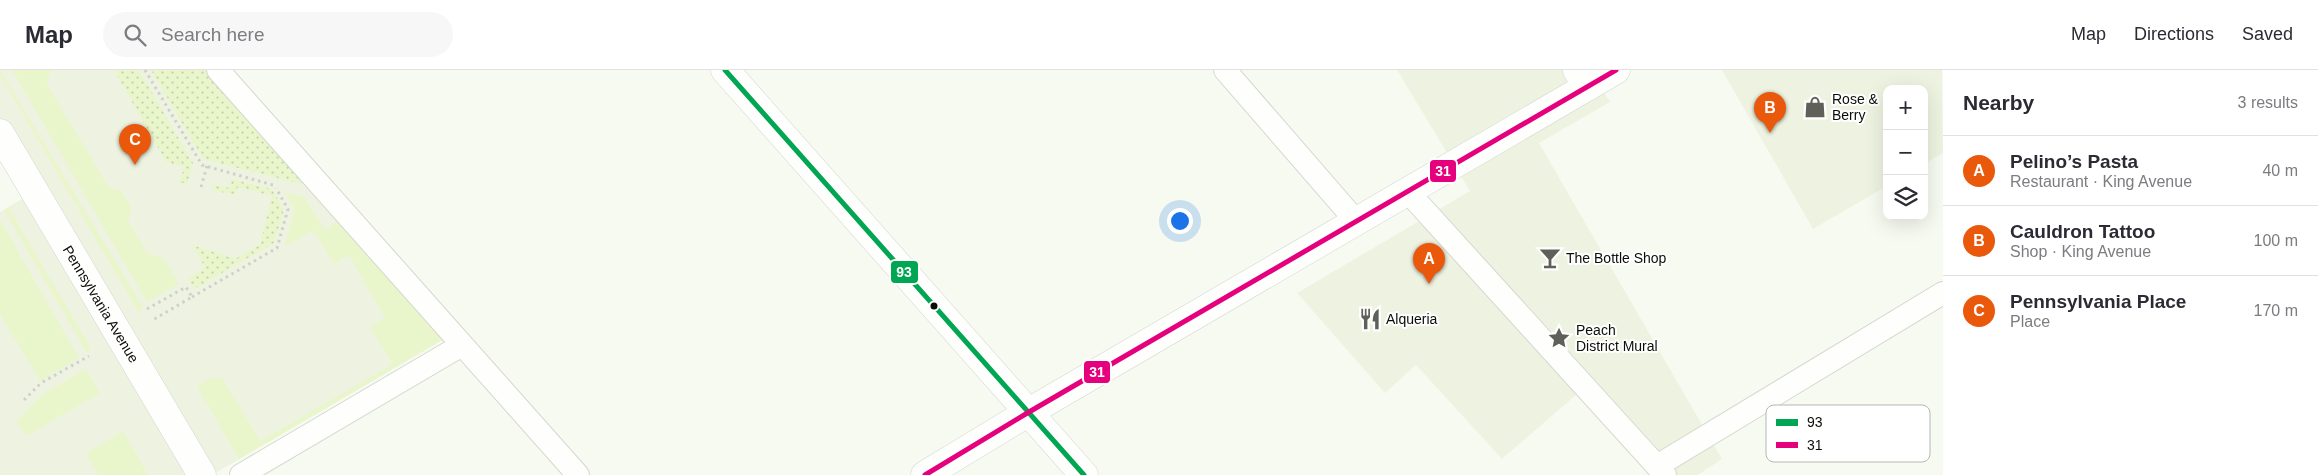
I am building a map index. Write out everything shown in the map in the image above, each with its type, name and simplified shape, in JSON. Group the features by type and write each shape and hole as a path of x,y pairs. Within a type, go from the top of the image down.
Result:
{"street":[{"path":"725,70 1084,475"},
{"path":"925,475 1029,412 1408,192 1582,78 1616,70"},
{"name":"Pennsylvania Avenue","path":"0,133 202,475"}],"lane":[{"path":"218,70 578,475"},
{"path":"1225,70 1356,221"},
{"path":"1408,192 1661,470 1943,293"},
{"path":"241,475 462,345"}],"path":[{"path":"145,70 202,165 274,185 332,198"},
{"path":"201,187 207,166"},
{"path":"153,320 277,248 288,209 274,185"},
{"path":"147,310 186,286 192,297"},
{"path":"24,400 41,383 85,358"}],"shaded area":[{"path":"0,70 222,70 458,331 212,475 0,475 0,212 39,189 0,123"},
{"path":"1397,70 1591,70 1610,102 1539,143 1722,459 1698,475 1660,475 1584,388 1502,459 1416,365 1385,393 1297,293 1470,191"},
{"path":"1722,70 1942,70 1943,153 1928,162 1928,85 1883,85 1883,188 1813,229"}],"green space":[{"path":"0,70 143,307 139,313 0,75"},
{"path":"12,70 51,70 47,84 109,188 121,190 132,209 128,220 147,253 164,258 179,284 147,302"},
{"path":"114,70 139,70 193,163 187,184 180,182 184,167 166,162"},
{"path":"151,70 208,70 303,175 301,184 203,159"},
{"path":"232,179 272,189 284,209 274,243 194,289 188,279 205,267 192,245 235,259 260,245 272,196 238,187 235,195 212,190 214,184 229,188"},
{"path":"284,193 303,196 325,230 340,220 442,340 239,459 197,386 200,384 212,378 223,379 260,441 393,364 370,327 385,318 349,255 334,264 314,230 284,247 295,209"},
{"path":"8,207 91,348 87,353 4,210"},
{"path":"0,220 79,358 40,381 0,314"},
{"path":"86,369 100,393 26,436 17,421 42,395"},
{"path":"123,431 148,475 98,475 86,454"}],"transit line":[{"name":"93","path":"725,70 1084,475"},
{"name":"31","path":"925,475 1029,412 1616,70"}],"place":[{"name":"Rose & Berry","path":"1815,107"},
{"name":"Cauldron Tattoo","path":"1770,133"},
{"name":"Pennsylvania Place","path":"135,165"},
{"name":"The Bottle Shop","path":"1550,258"},
{"name":"Pelino’s Pasta","path":"1429,284"},
{"name":"Alqueria","path":"1370,319"},
{"name":"Peach District Mural","path":"1559,338"}]}
